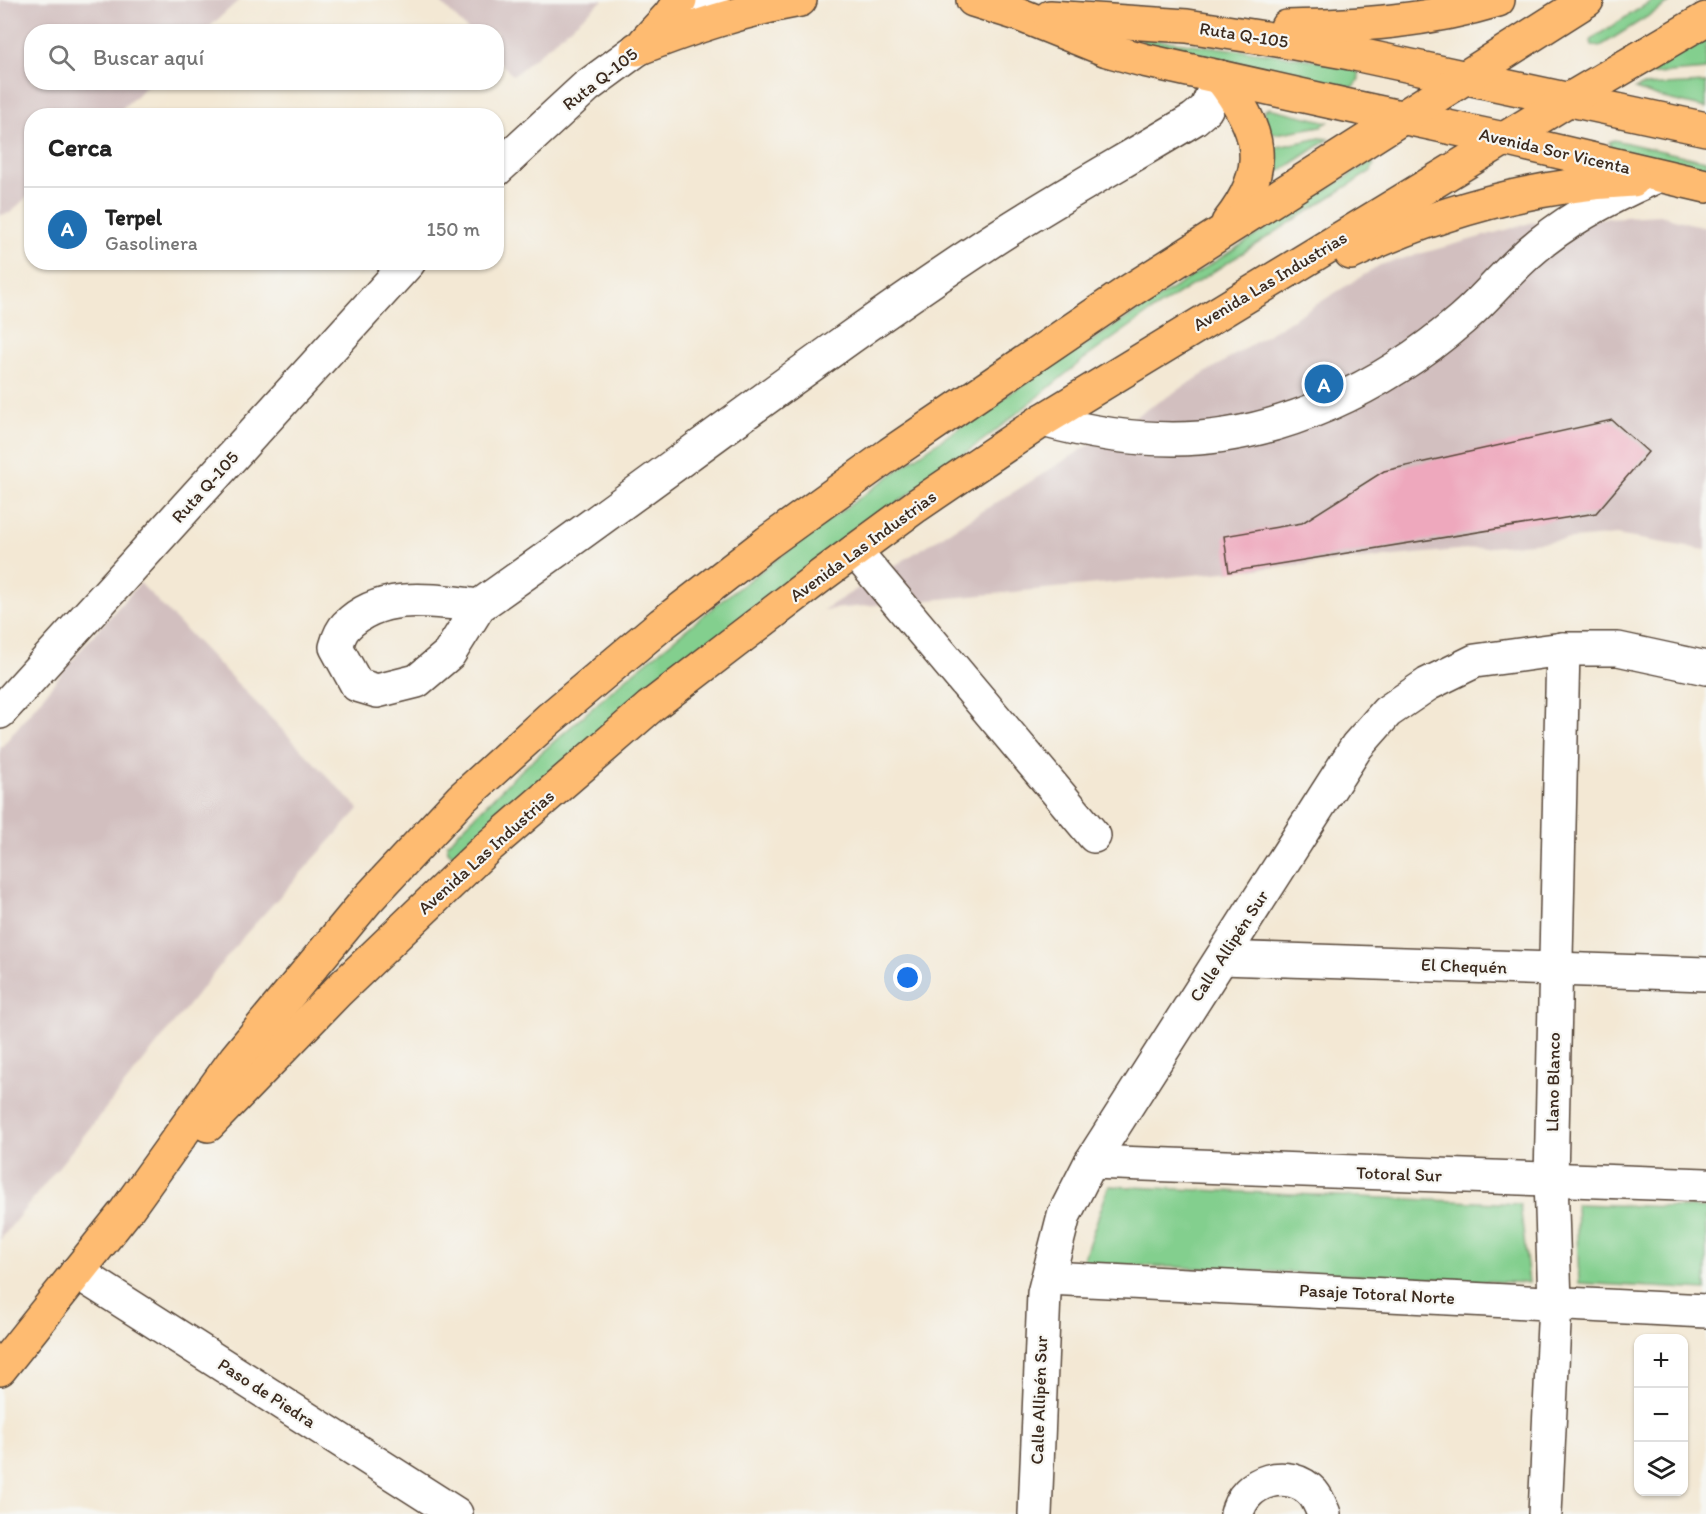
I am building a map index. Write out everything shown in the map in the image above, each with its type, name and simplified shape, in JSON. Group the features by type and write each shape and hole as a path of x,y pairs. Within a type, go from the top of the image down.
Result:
{"main road":[{"path":"637,49 655,33 680,0"},
{"path":"637,49 690,28 743,12 800,0"},
{"name":"Ruta Q-105","path":"973,0 1018,14 1107,50 1404,117"},
{"path":"1186,26 1285,27 1383,23 1449,13 1498,0"},
{"name":"Avenida Las Industrias","path":"0,1369 126,1210 236,1058 367,900 461,799 549,719 662,624 881,460 1030,357 1215,236 1587,0"},
{"name":"Ruta Q-105","path":"1018,14 1186,26 1350,53 1466,78"},
{"name":"Avenida Las Industrias","path":"126,1210 338,991 486,849 650,707 855,551 916,506 1043,420 1568,100 1706,19"},
{"path":"1215,236 1240,208 1254,181 1257,166 1257,153 1249,123 1232,92 1220,77"},
{"path":"1466,78 1706,129"},
{"name":"Avenida Sor Vicenta","path":"1404,117 1702,185"},
{"path":"1196,327 1380,239 1439,216 1495,200 1549,189 1601,182 1651,179 1702,185"}],"street":[{"name":"Ruta Q-105","path":"504,163 586,87 637,49 712,0"},
{"path":"479,606 600,521 731,422 986,244 1194,119 1206,109 1220,77"},
{"path":"1043,420 1086,432 1175,439 1240,432 1271,425 1314,410 1355,392 1394,370 1431,345 1492,292 1520,261 1545,240 1572,220 1601,203 1651,179"},
{"name":"Ruta Q-105","path":"0,712 402,270"},
{"path":"855,551 1094,836"},
{"name":"Calle Allipén Sur","path":"1035,1514 1044,1293 1064,1215 1091,1162 1358,746 1387,712 1428,684 1475,661 1563,649 1618,649 1706,668"},
{"name":"Llano Blanco","path":"1545,1514 1555,1303 1551,1179 1563,649"},
{"name":"El Chequén","path":"1222,958 1706,974"},
{"name":"Totoral Sur","path":"1091,1162 1706,1185"},
{"name":"Paso de Piedra","path":"77,1272 456,1514"},
{"name":"Pasaje Totoral Norte","path":"1048,1278 1706,1311"},
{"path":"1238,1514 1244,1498 1253,1488 1278,1479 1291,1480 1303,1485 1313,1493 1324,1514"}],"shaded area":[{"path":"0,0 239,0 213,24 24,24 24,90 142,90 123,108 24,108 24,200 10,213 0,215"},
{"path":"438,0 603,0 513,76 504,66 504,24 462,24"},
{"path":"1660,215 1706,228 1706,550 1616,535 823,610 1380,265 1534,222"},
{"path":"140,583 359,809 243,937 0,1240 0,749 89,640"}],"green space":[{"path":"1653,0 1674,0 1599,47 1592,45 1591,41 1596,36"},
{"path":"1706,29 1706,70 1633,76"},
{"path":"1141,38 1303,58 1351,68 1358,72 1359,79 1351,87 1143,43"},
{"path":"1706,83 1706,108 1635,89 1642,86"},
{"path":"1269,108 1328,122 1321,126 1276,134 1269,132 1264,114"},
{"path":"1320,138 1329,139 1282,170 1275,169 1274,150 1278,147"},
{"path":"1614,140 1706,161 1706,170 1611,148 1609,142"},
{"path":"1370,162 1374,164 1371,171 1150,312 1084,359 994,432 770,596 455,857 448,851 447,844 516,775 623,681 721,601 825,523 919,455 1018,388"},
{"path":"1109,1186 1520,1204 1529,1283 1082,1263"},
{"path":"1576,1204 1706,1208 1706,1290 1579,1283"}],"building":[{"path":"1612,420 1648,452 1596,513 1229,572 1224,536 1302,523 1384,471"}],"place":[{"name":"Terpel","path":"1324,384"}]}
